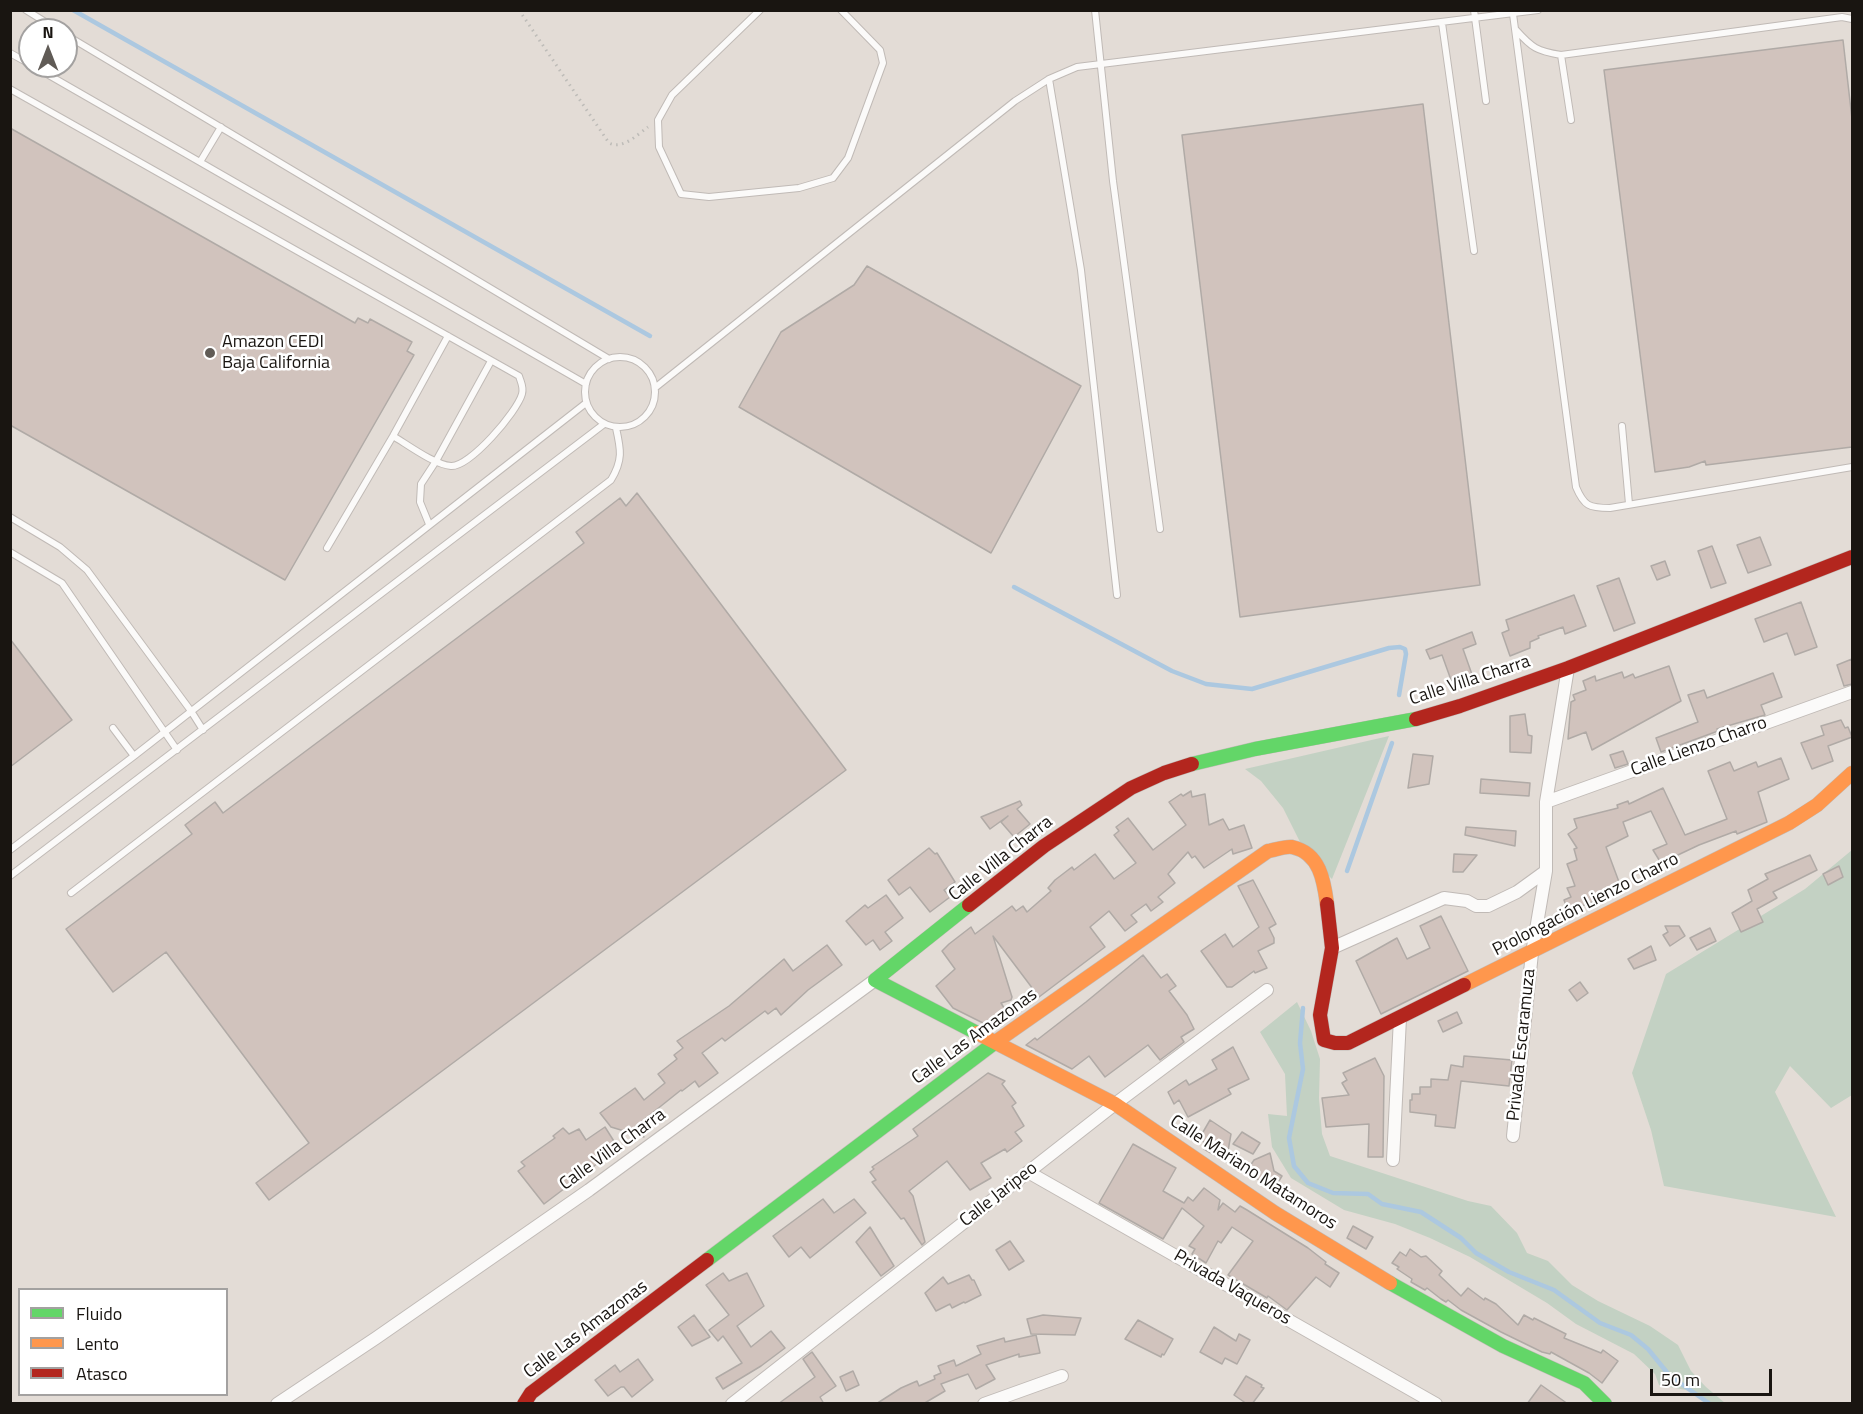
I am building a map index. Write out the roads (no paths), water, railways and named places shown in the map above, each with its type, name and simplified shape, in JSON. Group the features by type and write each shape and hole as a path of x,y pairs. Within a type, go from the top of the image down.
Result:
{"street":[{"name":"Calle Villa Charra","path":"277,1404 589,1190 875,980 1044,846 1131,788 1164,773 1255,749 1419,718 1568,668 1851,559"},
{"name":"Privada Escaramuza","path":"1513,1136 1532,953 1546,871 1546,802 1568,668"},
{"name":"Calle Lienzo Charro","path":"1546,802 1852,692"},
{"name":"Prolongación Lienzo Charro","path":"1324,1040 1348,1043 1789,824 1817,805 1852,773"},
{"name":"Calle Las Amazonas","path":"524,1404 531,1393 995,1043 1268,852 1291,847 1312,857 1324,878 1332,948 1320,1015 1324,1040"},
{"path":"1332,948 1444,898 1467,900 1476,906 1488,906 1517,892 1546,871"},
{"name":"Calle Mariano Matamoros","path":"875,980 1115,1104 1284,1218 1409,1294 1503,1346 1584,1383 1605,1404"},
{"name":"Calle Jaripeo","path":"732,1404 1115,1104 1267,990"},
{"path":"1393,1160 1400,1018"},
{"name":"Privada Vaqueros","path":"1028,1173 1436,1404"},
{"path":"984,1404 1062,1376"}],"lane":[{"path":"26,10 39,18"},
{"path":"760,10 672,95 658,120 659,147 681,194 709,197 799,188 833,178 848,158 883,63 880,50 841,10"},
{"path":"1095,10 1113,181 1160,529"},
{"path":"1474,10 1486,101"},
{"path":"656,387 1015,101 1049,80 1077,67 1538,10"},
{"path":"1513,14 1576,487 1581,501 1594,508 1610,508 1852,467"},
{"path":"1515,29 1540,52 1561,55 1842,17 1852,19"},
{"path":"1442,23 1474,251"},
{"path":"78,42 609,359"},
{"path":"1561,55 1571,120"},
{"path":"55,78 586,384"},
{"path":"1049,80 1081,270 1117,595"},
{"path":"10,89 519,376 523,386 522,395 514,410 496,435 458,466 449,466 436,461 393,436"},
{"path":"200,162 221,127"},
{"path":"327,548 393,436 448,336"},
{"path":"627,358 643,365 649,371 656,387 653,406 648,414 633,426 616,428 604,424 596,419 586,403 586,384 594,368 609,359 627,358"},
{"path":"429,524 420,502 421,484 491,361"},
{"path":"10,850 165,732 586,403"},
{"path":"10,876 604,424"},
{"path":"1622,426 1629,504"},
{"path":"71,893 611,480 620,465 620,445 616,428"},
{"path":"10,517 60,547 87,570 203,730"},
{"path":"10,552 62,583 177,750"},
{"path":"113,728 134,756"}],"waterway":[{"path":"73,10 650,336"},
{"path":"1014,587 1172,671 1206,684 1252,689 1389,648 1400,647 1405,649 1406,654 1399,695"},
{"path":"1347,871 1392,743"},
{"path":"1303,1008 1300,1043 1303,1069 1289,1138 1294,1166 1308,1183 1333,1193 1368,1194 1382,1204 1421,1212 1461,1238 1476,1253 1509,1272 1554,1290 1600,1323 1631,1335 1648,1349 1670,1376 1710,1404"}],"place":[{"name":"Amazon CEDI Baja California","path":"210,353"}]}
